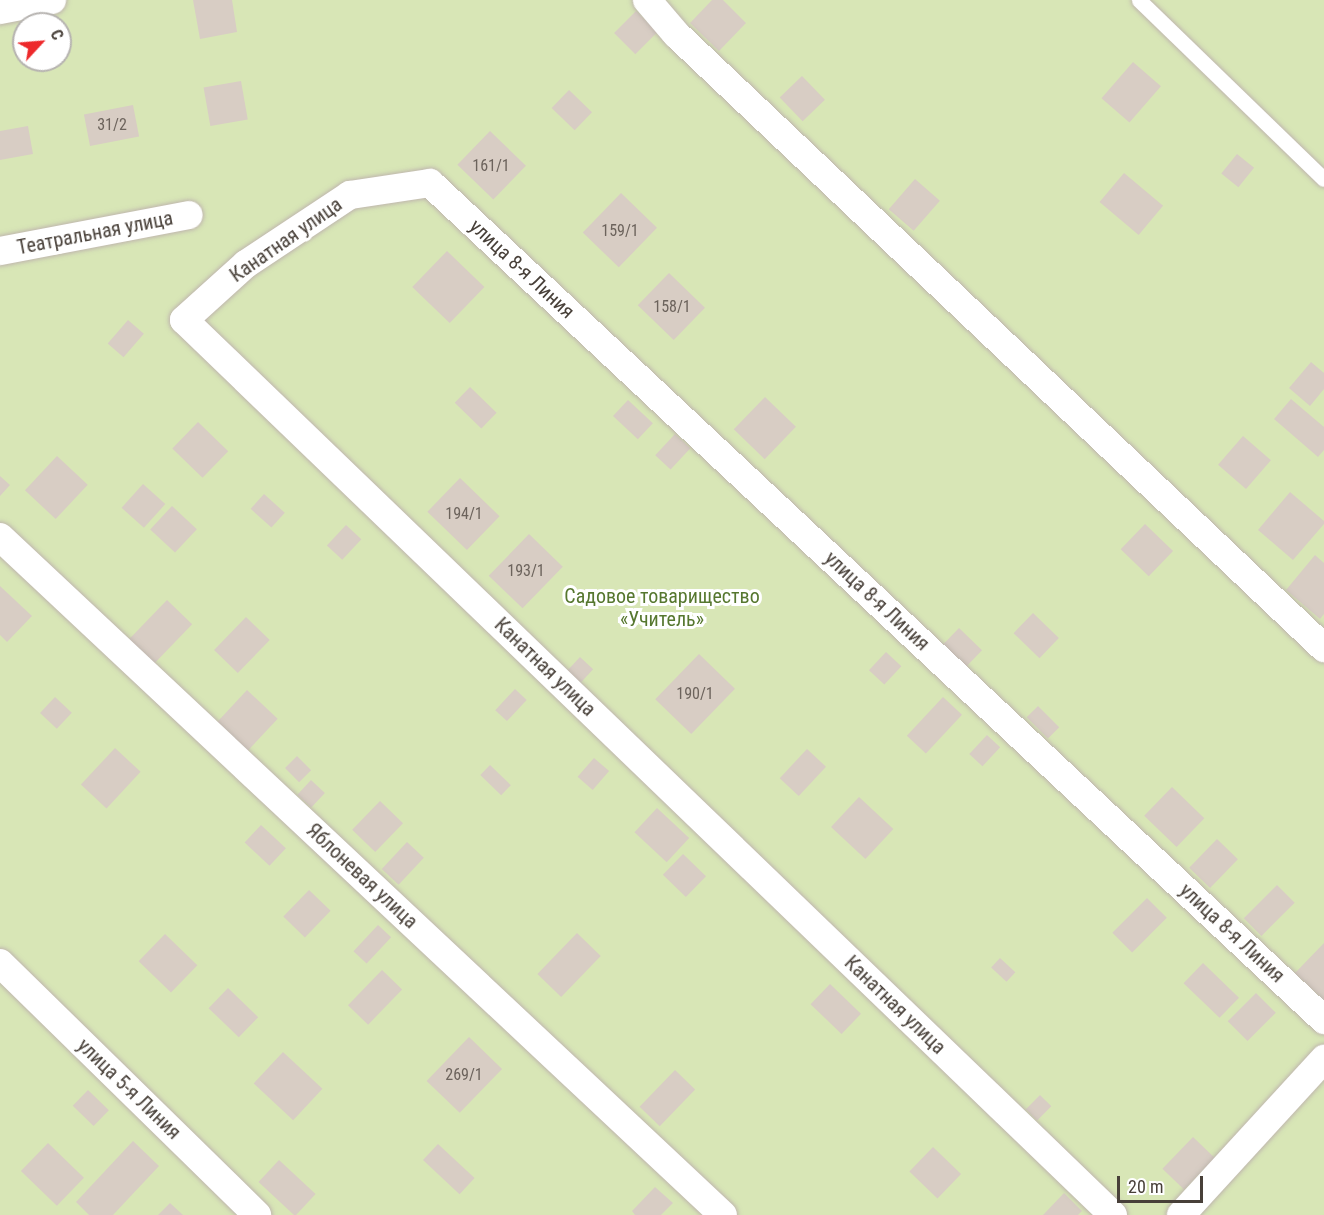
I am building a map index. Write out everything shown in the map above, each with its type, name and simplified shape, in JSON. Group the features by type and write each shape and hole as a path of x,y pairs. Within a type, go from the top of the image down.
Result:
{"street":[{"path":"0,10 52,0"},
{"path":"647,0 676,34 1324,648"},
{"name":"улица 8-я Линия","path":"430,183 1324,1020"},
{"name":"Канатная улица","path":"430,183 350,195 246,264 184,320 1113,1215"},
{"name":"Театральная улица","path":"0,251 189,215"},
{"name":"Яблоневая улица","path":"0,537 723,1215"},
{"name":"улица 5-я Линия","path":"0,963 257,1215"},
{"path":"1181,1215 1324,1059"}],"lane":[{"path":"1138,0 1324,179"}],"green space":[{"name":"Садовое товарищество «Учитель»","path":"0,0 1324,0 1324,1215 0,1215"}],"building":[{"path":"193,0 232,0 237,32 200,39"},
{"path":"712,0 723,0 746,23 719,51 690,23"},
{"path":"636,11 657,32 635,54 614,33"},
{"path":"1133,62 1161,86 1129,123 1102,98"},
{"path":"802,76 825,100 803,121 780,98"},
{"path":"241,81 248,119 210,126 204,88"},
{"path":"569,90 592,112 575,130 552,108"},
{"path":"133,105 139,136 90,146 84,115"},
{"path":"28,126 33,154 0,160 0,131"},
{"path":"490,131 526,166 493,200 457,165"},
{"path":"1237,154 1254,168 1238,187 1221,173"},
{"path":"1124,173 1163,206 1139,235 1100,202"},
{"path":"915,179 940,201 914,231 889,209"},
{"path":"621,193 657,228 619,267 583,233"},
{"path":"447,251 484,287 450,323 412,287"},
{"path":"669,273 705,308 674,340 638,305"},
{"path":"128,320 144,334 124,357 108,343"},
{"path":"1311,362 1324,373 1324,389 1310,406 1289,388"},
{"path":"470,387 497,413 481,429 455,403"},
{"path":"765,397 796,427 765,459 734,429"},
{"path":"1291,399 1324,427 1324,450 1318,457 1274,419"},
{"path":"628,400 653,423 638,439 613,416"},
{"path":"198,422 228,451 203,478 172,449"},
{"path":"675,434 690,448 671,470 655,455"},
{"path":"1243,436 1271,460 1246,489 1218,465"},
{"path":"57,456 88,485 56,519 25,490"},
{"path":"0,476 10,485 0,496"},
{"path":"460,478 500,516 467,550 427,512"},
{"path":"143,484 165,504 144,528 122,508"},
{"path":"1290,492 1324,521 1324,524 1293,560 1258,530"},
{"path":"264,494 285,513 271,528 251,509"},
{"path":"172,506 197,529 175,553 150,529"},
{"path":"1145,524 1173,551 1149,576 1121,549"},
{"path":"346,525 361,539 342,560 327,545"},
{"path":"529,534 563,567 523,608 489,576"},
{"path":"1315,555 1324,563 1324,614 1320,619 1286,590"},
{"path":"0,586 32,616 7,642 0,635"},
{"path":"167,600 192,624 153,665 127,641"},
{"path":"1033,613 1059,638 1039,658 1014,633"},
{"path":"246,617 270,640 238,673 214,650"},
{"path":"959,628 982,650 959,674 936,652"},
{"path":"886,652 901,666 884,685 869,670"},
{"path":"699,654 735,689 691,734 655,699"},
{"path":"580,657 593,669 575,688 562,676"},
{"path":"515,689 527,700 507,721 495,710"},
{"path":"247,690 278,719 247,752 216,723"},
{"path":"55,697 72,713 57,729 40,713"},
{"path":"943,697 962,715 926,753 907,736"},
{"path":"1038,706 1059,727 1048,739 1027,717"},
{"path":"987,735 1000,747 982,766 969,754"},
{"path":"115,748 141,772 106,808 81,785"},
{"path":"807,749 826,767 799,796 780,778"},
{"path":"297,756 311,770 299,782 285,768"},
{"path":"594,758 609,771 593,790 578,777"},
{"path":"490,765 511,785 501,795 480,775"},
{"path":"311,780 325,793 311,808 297,795"},
{"path":"1172,787 1204,818 1177,847 1144,816"},
{"path":"859,797 893,829 865,859 831,827"},
{"path":"380,801 403,823 375,852 352,830"},
{"path":"657,808 689,838 667,862 634,832"},
{"path":"261,825 286,848 269,866 245,843"},
{"path":"1217,839 1238,859 1210,888 1189,868"},
{"path":"407,842 424,858 399,885 382,869"},
{"path":"683,854 706,876 686,897 663,875"},
{"path":"1277,885 1295,903 1261,936 1244,918"},
{"path":"309,890 331,911 305,937 283,917"},
{"path":"1147,898 1167,918 1132,952 1112,933"},
{"path":"378,925 391,937 367,964 353,951"},
{"path":"577,933 601,956 561,997 537,974"},
{"path":"165,934 197,965 171,993 139,961"},
{"path":"1324,943 1324,1000 1295,973"},
{"path":"1000,958 1015,972 1006,982 991,968"},
{"path":"1203,963 1239,998 1220,1018 1184,983"},
{"path":"382,970 402,989 368,1025 348,1005"},
{"path":"830,984 861,1014 841,1034 811,1004"},
{"path":"228,988 258,1017 239,1037 209,1008"},
{"path":"1256,993 1276,1013 1248,1041 1228,1021"},
{"path":"469,1037 502,1069 460,1113 427,1081"},
{"path":"283,1052 322,1089 293,1120 254,1083"},
{"path":"675,1070 695,1089 660,1126 640,1107"},
{"path":"88,1090 109,1110 94,1126 73,1106"},
{"path":"1040,1095 1051,1106 1037,1120 1026,1109"},
{"path":"1193,1137 1215,1158 1184,1189 1162,1169"},
{"path":"133,1141 159,1166 113,1215 89,1215 76,1202"},
{"path":"48,1143 84,1178 57,1206 21,1171"},
{"path":"438,1144 475,1178 460,1194 423,1160"},
{"path":"933,1147 961,1174 937,1199 909,1171"},
{"path":"279,1160 316,1194 294,1215 259,1182"},
{"path":"655,1187 673,1203 661,1215 635,1215 632,1211"},
{"path":"1064,1193 1082,1211 1078,1215 1043,1215"},
{"path":"170,1203 183,1215 158,1215"}]}
